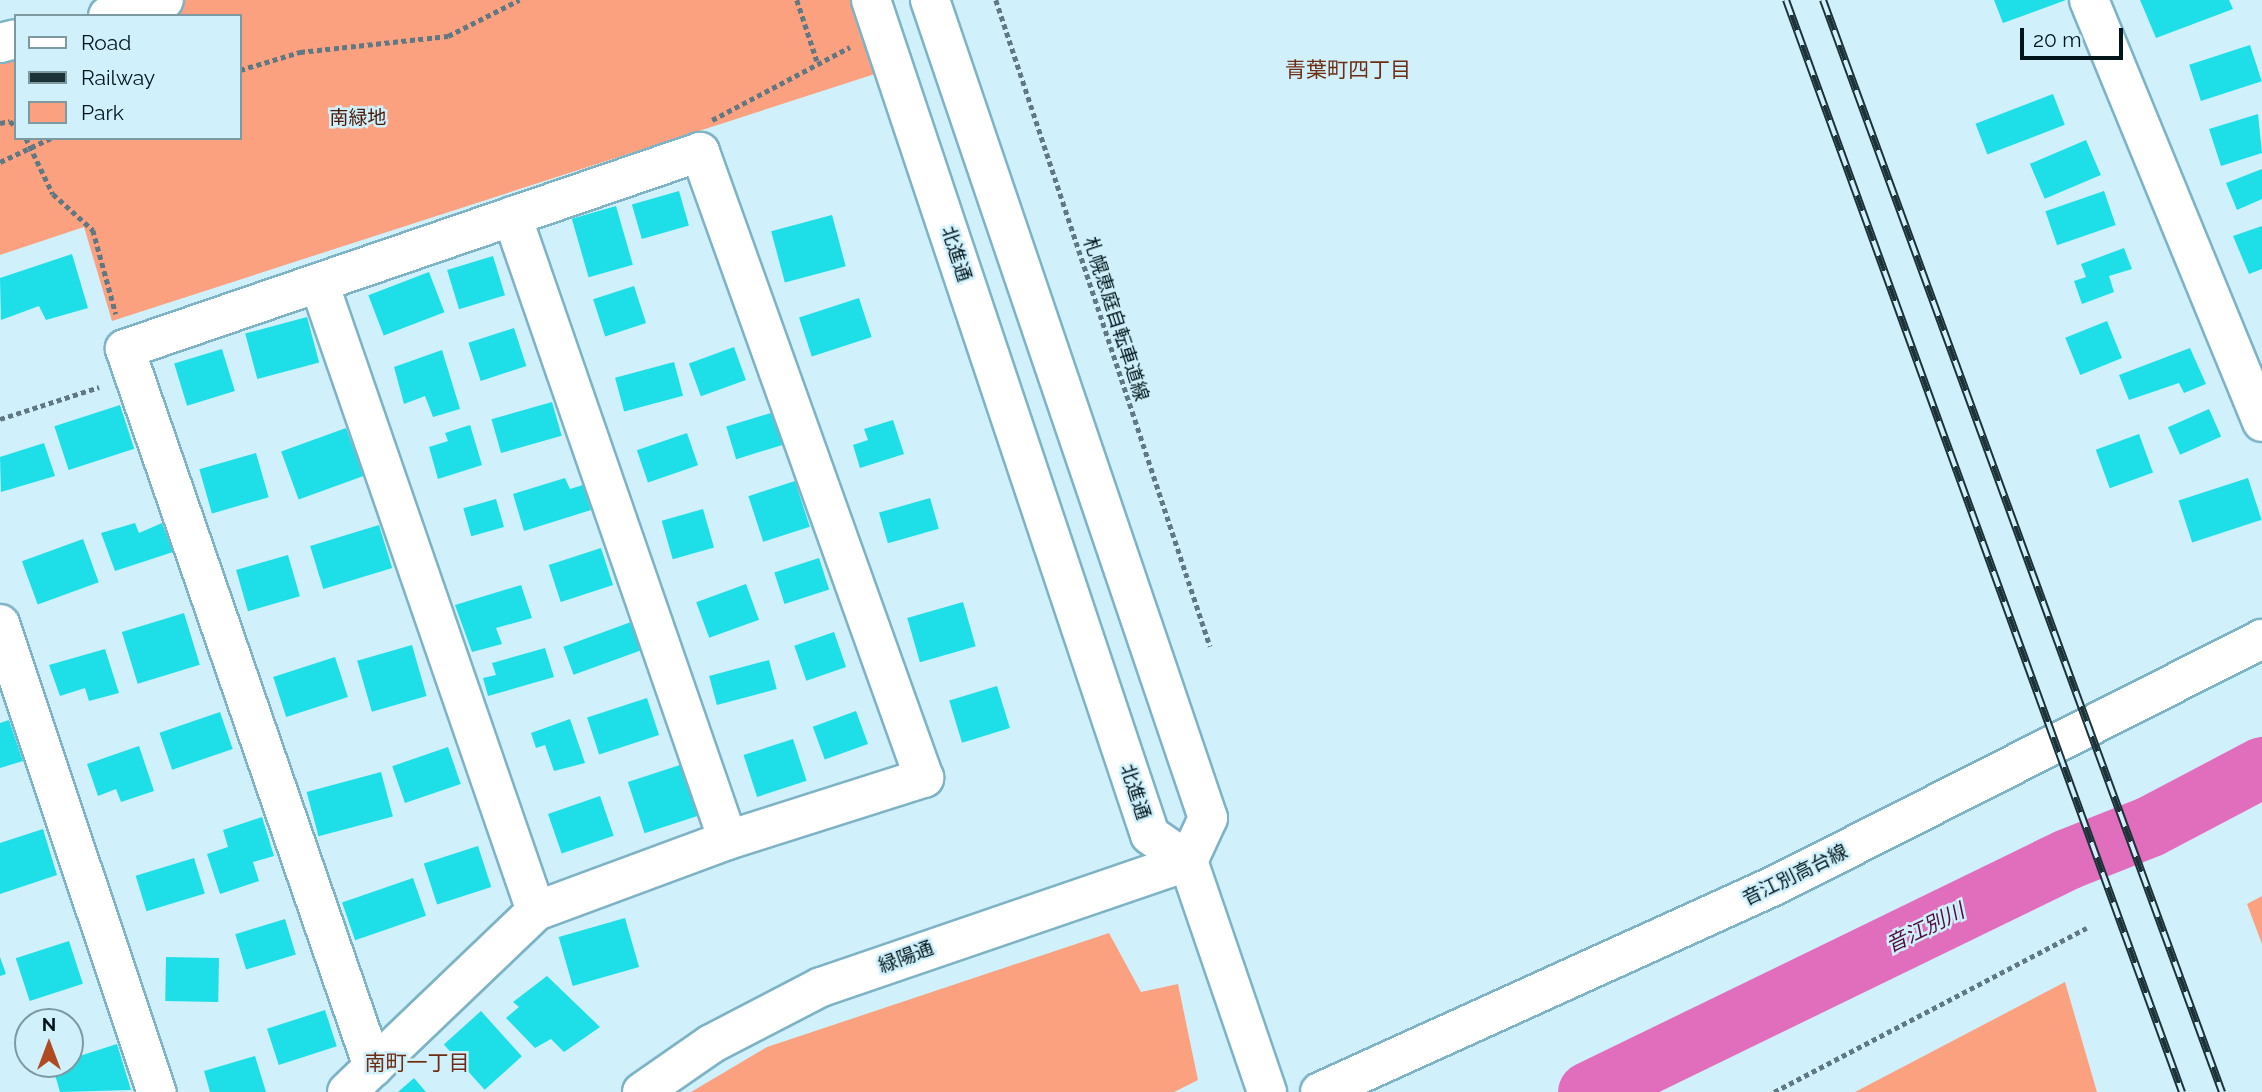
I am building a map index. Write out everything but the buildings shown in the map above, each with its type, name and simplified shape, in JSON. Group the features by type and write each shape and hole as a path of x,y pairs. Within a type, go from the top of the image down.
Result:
{"street":[{"name":"北進通","path":"871,0 1150,835 1188,860"},
{"path":"930,0 1208,818 1188,860 1267,1092"},
{"path":"2089,0 2262,422"},
{"path":"700,152 924,778 728,840 536,911 360,1080 130,362 319,283 512,216 684,154 700,152"},
{"path":"512,216 728,840"},
{"path":"319,283 536,911"},
{"path":"0,624 10,690 157,1092"},
{"name":"音江別高台線","path":"1320,1092 1776,885 2262,639"},
{"name":"緑陽通","path":"642,1092 711,1044 821,987 1188,860"}],"path":[{"path":"242,69 300,52 448,36 519,0"},
{"path":"797,0 817,61"},
{"name":"札幌恵庭自転車道線","path":"996,0 1210,646"},
{"path":"684,154 681,137 817,61 852,46"},
{"path":"0,419 130,362 93,230 53,194 33,146 28,140"},
{"path":"0,162 46,140"},
{"path":"1774,1092 2087,928"}],"green space":[{"name":"南緑地","path":"164,0 856,0 878,73 112,321 84,227 0,255 0,50 14,46 14,140 242,140 242,14 120,14"},
{"path":"2262,896 2262,944 2247,904"},
{"path":"1109,933 1141,992 1178,984 1198,1080 1174,1092 691,1092 767,1047"},
{"path":"2065,982 2097,1092 1855,1092"}],"waterway":[{"name":"音江別川","path":"1588,1092 2067,859 2150,826 2262,767"}],"railway":[{"path":"1786,0 2182,1092"},
{"path":"1823,0 2222,1092"}],"district":[{"name":"青葉町四丁目","path":"1348,70"},
{"name":"南町一丁目","path":"417,1063"}]}
